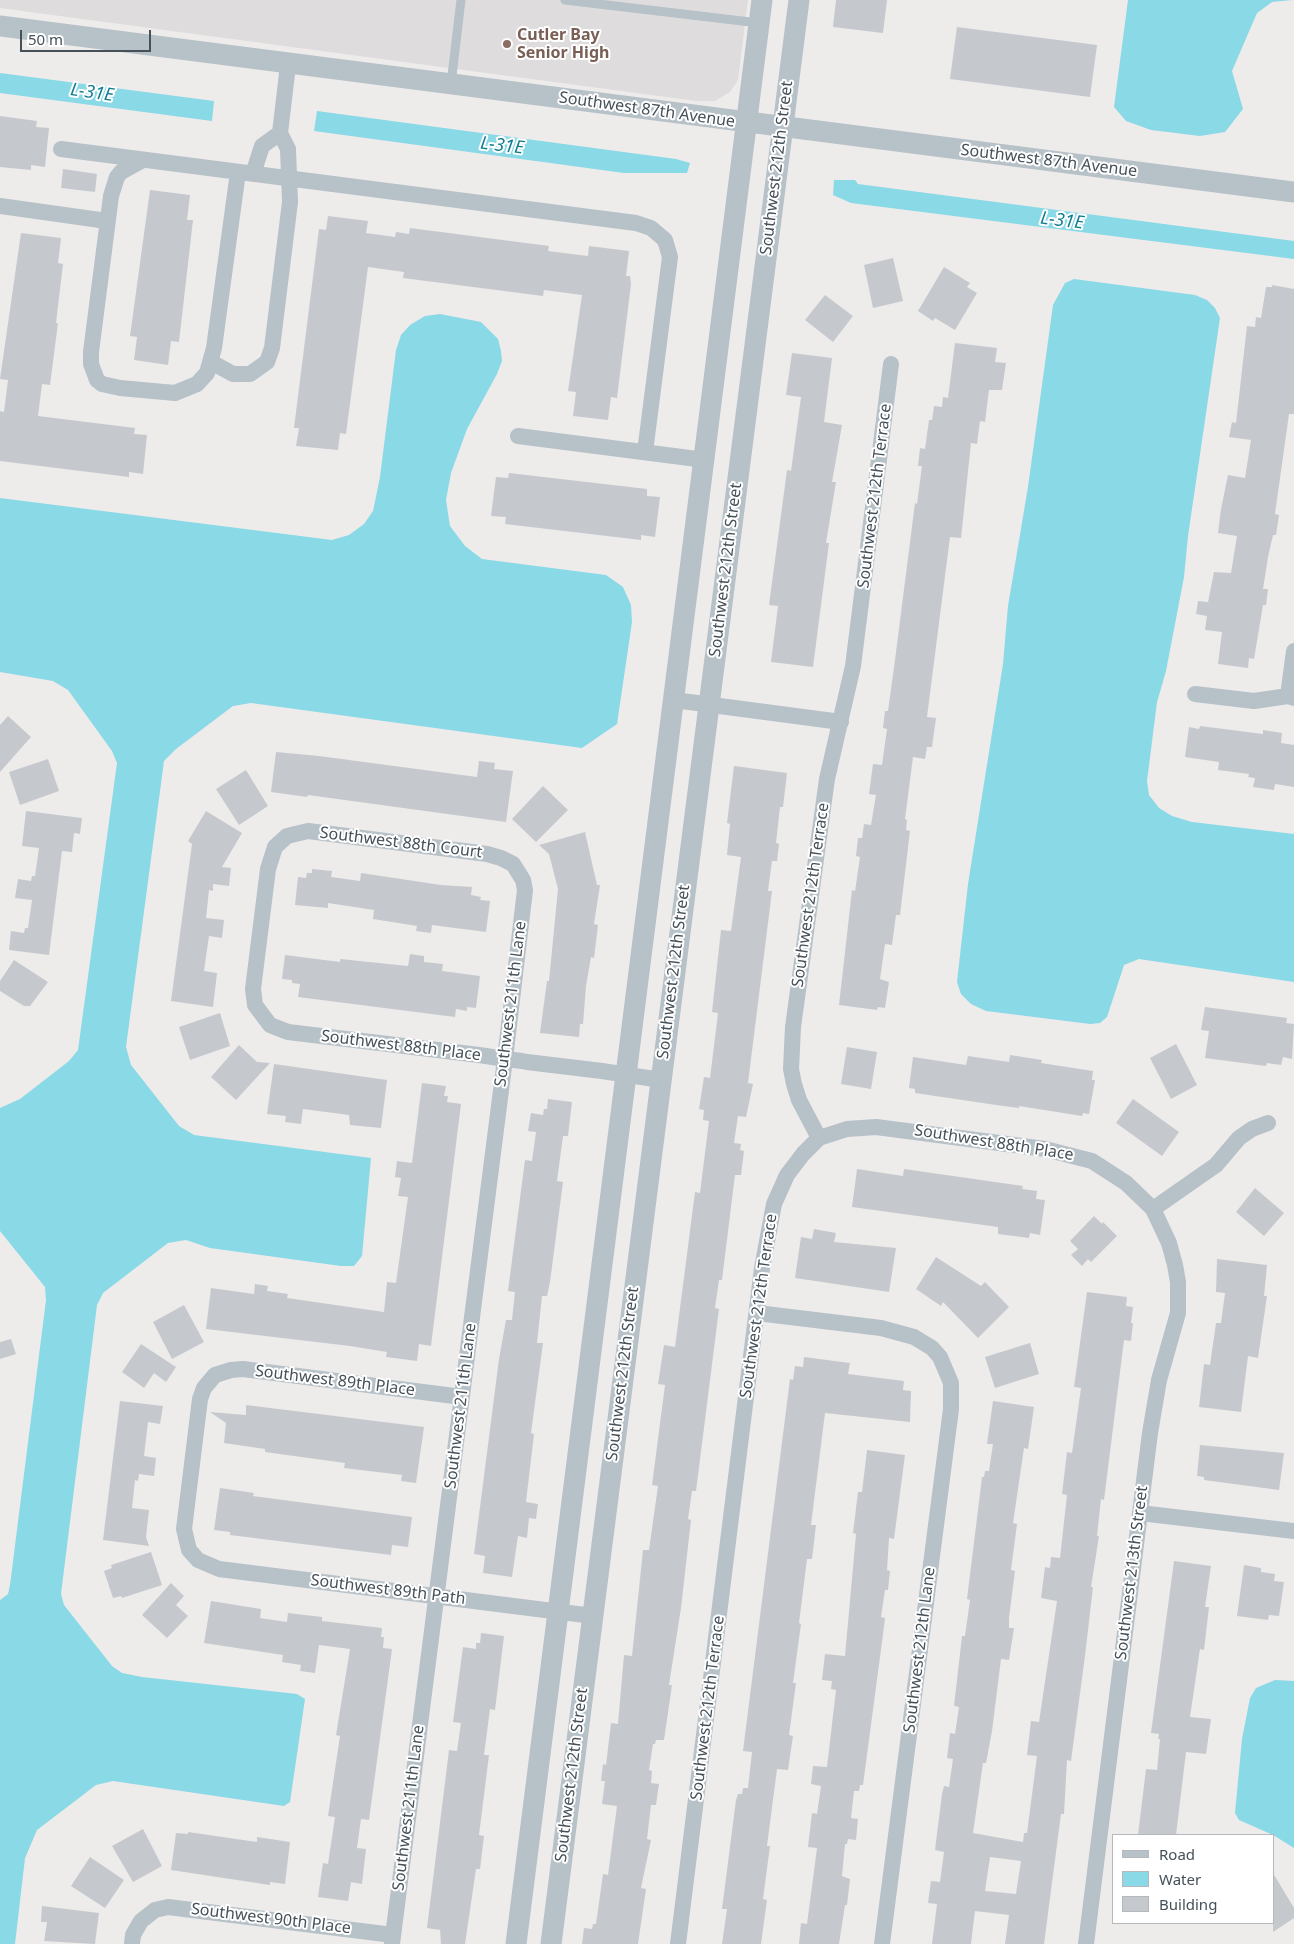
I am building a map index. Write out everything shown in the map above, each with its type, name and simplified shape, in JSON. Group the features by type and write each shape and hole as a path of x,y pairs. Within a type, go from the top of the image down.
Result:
{"street":[{"name":"Southwest 212th Street","path":"516,1944 762,0"},
{"name":"Southwest 212th Street","path":"551,1944 799,0"},
{"name":"Southwest 87th Avenue","path":"0,26 288,65 1294,192"},
{"path":"211,362 232,374 245,374 257,370 269,357 272,348 290,202 288,148 280,133 288,65"},
{"path":"143,160 125,169 117,177 111,196 91,364 97,380 102,384 120,388 175,393 197,384 207,373 211,362 245,173 262,146 280,133"},
{"path":"61,149 645,225 665,240 670,256 645,452"},
{"path":"0,206 108,221"},
{"name":"Southwest 212th Terrace","path":"678,1944 766,1242 774,1204 791,1169 819,1138 799,1100 791,1069 792,1050 827,779 853,666 891,364"},
{"path":"518,436 704,460"},
{"path":"1195,694 1254,701 1291,697 1294,651"},
{"path":"674,700 841,722"},
{"name":"Southwest 88th Court","path":"263,1019 255,1005 253,989 268,865 275,847 282,840 298,833 317,832 494,855 508,860 517,870"},
{"name":"Southwest 211th Lane","path":"392,1940 525,895 523,880 517,870"},
{"name":"Southwest 88th Place","path":"263,1019 274,1028 288,1032 661,1080"},
{"path":"1153,1209 1216,1165 1239,1138 1252,1129 1268,1123"},
{"name":"Southwest 88th Place","path":"819,1138 847,1129 891,1127 1064,1152 1092,1161 1109,1171 1140,1195 1153,1209"},
{"name":"Southwest 213th Street","path":"1086,1944 1155,1402 1176,1328 1179,1298 1178,1282 1170,1243 1153,1209"},
{"name":"Southwest 212th Lane","path":"757,1313 893,1331 923,1342 940,1357 951,1383 951,1409 882,1944"},
{"name":"Southwest 89th Place","path":"189,1550 184,1529 200,1399 210,1380 219,1374 243,1370 462,1398"},
{"path":"1140,1513 1294,1531"},
{"name":"Southwest 89th Path","path":"189,1550 203,1563 219,1569 593,1616"},
{"name":"Southwest 90th Place","path":"132,1944 137,1925 150,1913 161,1908 176,1908 392,1940"}],"lane":[{"path":"451,85 461,0"},
{"path":"565,0 759,23"}],"shaded area":[{"name":"Cutler Bay Senior High","path":"0,0 748,0 738,80 730,92 715,101 696,101 0,8"}],"water":[{"path":"1128,0 1292,0 1272,2 1257,13 1232,71 1243,109 1225,132 1200,136 1151,130 1126,121 1114,107"},
{"name":"L-31E","path":"0,73 214,101 212,121 0,93"},
{"name":"L-31E","path":"317,111 676,159 690,163 687,173 624,173 314,131"},
{"name":"L-31E","path":"834,180 855,180 858,184 1294,241 1294,259 851,203 833,195"},
{"path":"1074,279 1195,295 1207,300 1215,308 1220,318 1188,536 1184,577 1166,671 1157,702 1147,781 1149,795 1159,808 1172,816 1192,822 1294,834 1294,982 1139,959 1124,965 1107,1017 1100,1023 1090,1024 986,1011 971,1004 961,994 957,982 968,884 1003,664 1008,606 1028,487 1053,305 1065,283"},
{"path":"440,314 481,322 498,339 502,361 497,374 467,429 451,473 446,500 450,526 465,546 482,559 606,575 623,587 631,605 632,622 617,724 582,748 251,703 233,706 176,749 164,761 126,1047 131,1065 179,1126 194,1135 371,1158 362,1256 354,1266 341,1266 210,1248 186,1240 168,1243 103,1293 97,1305 61,1594 64,1605 112,1666 122,1673 142,1677 297,1694 305,1699 290,1802 284,1806 113,1781 96,1785 37,1830 25,1858 15,1944 0,1944 0,1600 8,1594 10,1585 46,1300 45,1287 0,1231 0,1108 20,1099 69,1061 78,1050 117,763 112,751 68,690 53,681 0,672 0,498 332,540 349,535 364,524 373,511 380,477 396,350 401,335 410,325 425,316"},
{"path":"1275,1680 1294,1681 1294,1848 1274,1834 1239,1820 1235,1813 1242,1739 1250,1698 1256,1688"}],"building":[{"path":"836,0 887,0 883,33 833,27"},
{"path":"957,27 1097,45 1090,97 950,79"},
{"path":"0,116 37,121 36,127 49,128 45,167 31,165 31,170 0,167"},
{"path":"63,169 97,174 95,192 61,188"},
{"path":"150,190 190,195 187,220 193,220 179,342 171,341 168,365 134,360 137,337 130,336"},
{"path":"328,216 368,221 366,233 395,237 396,232 409,234 410,228 549,246 548,251 588,256 589,246 629,251 626,276 630,276 631,284 617,398 611,397 608,420 573,416 576,392 568,391 582,295 544,290 543,296 403,278 404,272 368,267 346,434 340,433 338,450 296,446 299,428 294,428 319,229 326,230"},
{"path":"21,233 61,238 58,263 63,264 50,385 42,384 38,416 135,428 134,434 147,435 143,474 129,472 129,477 0,461 0,411 4,412 8,380 0,379"},
{"path":"893,258 903,301 873,308 864,265"},
{"path":"944,267 970,283 967,287 977,293 955,330 935,318 933,321 918,311"},
{"path":"1272,285 1294,289 1294,414 1289,414 1275,514 1279,515 1276,535 1273,535 1268,557 1263,589 1268,589 1266,605 1263,605 1254,659 1249,658 1248,668 1218,664 1222,632 1205,630 1207,616 1196,614 1198,601 1208,602 1214,572 1231,573 1237,536 1218,533 1221,509 1228,475 1245,478 1251,440 1229,437 1232,422 1236,423 1247,326 1255,327 1256,317 1261,318 1266,287 1272,287"},
{"path":"825,295 853,316 833,342 805,320"},
{"path":"955,343 997,348 995,362 1006,363 1002,390 989,390 985,422 980,421 977,444 971,443 961,538 950,537 927,717 936,718 932,747 927,747 925,759 913,757 905,819 907,820 906,830 910,831 900,915 896,915 892,945 885,944 880,979 889,982 885,1008 878,1007 877,1010 839,1005 852,890 855,891 860,857 856,856 858,838 862,838 864,824 871,825 876,795 869,794 873,764 882,765 887,729 883,728 885,711 888,711 915,503 917,504 922,466 918,466 920,448 925,449 929,420 932,420 934,406 942,407 943,397 948,398"},
{"path":"792,353 832,358 824,422 842,425 832,482 836,482 826,543 829,543 813,667 771,662 778,606 769,605 787,470 791,471 801,397 786,395"},
{"path":"509,473 647,489 647,496 660,497 655,537 641,535 641,540 505,524 506,517 491,516 496,477 508,478"},
{"path":"8,716 31,737 0,772 0,725"},
{"path":"1200,726 1263,734 1263,730 1282,733 1281,743 1294,745 1294,787 1275,784 1274,790 1253,787 1255,778 1248,777 1249,774 1218,770 1219,762 1185,757 1189,727 1199,729"},
{"path":"276,752 477,777 479,761 495,763 494,769 513,771 506,822 308,795 307,797 271,792"},
{"path":"48,759 59,791 20,805 9,772"},
{"path":"734,766 787,773 783,807 780,807 776,843 779,844 777,861 772,861 768,891 772,891 748,1083 753,1084 746,1117 738,1116 734,1143 741,1144 740,1150 744,1151 741,1175 735,1175 722,1280 719,1280 715,1308 719,1309 696,1491 692,1491 688,1519 691,1520 681,1608 669,1685 672,1685 664,1740 656,1740 655,1744 653,1744 649,1770 652,1771 651,1783 659,1784 656,1805 651,1805 647,1839 651,1840 641,1888 646,1889 638,1944 582,1944 584,1928 592,1929 593,1924 596,1924 603,1874 608,1875 617,1806 602,1804 605,1781 601,1781 603,1764 606,1765 611,1723 618,1724 624,1655 632,1656 643,1550 649,1550 658,1486 652,1485 665,1385 658,1384 664,1345 675,1347 695,1192 700,1193 709,1121 703,1120 704,1110 699,1109 704,1077 710,1078 718,1013 712,1012 721,930 731,931 741,857 727,855 730,824 727,823"},
{"path":"246,770 268,806 239,825 216,789"},
{"path":"543,786 568,810 536,842 512,819"},
{"path":"26,811 82,818 80,834 74,833 72,852 62,851 49,955 9,950 11,931 24,933 25,928 28,928 32,900 15,898 18,879 31,881 32,876 35,876 39,848 22,846"},
{"path":"206,811 242,833 222,867 231,868 229,886 213,884 213,891 209,890 206,918 224,920 222,938 209,936 204,971 217,973 213,1007 171,1001 192,844 188,841"},
{"path":"585,832 597,885 600,885 594,924 598,925 594,958 591,957 586,986 583,1024 580,1024 579,1037 540,1033 547,981 549,981 558,889 549,854 539,845"},
{"path":"312,869 332,871 331,877 360,881 361,873 441,885 472,887 471,895 481,897 480,900 490,901 486,932 432,925 431,933 416,931 417,926 373,919 374,910 328,903 328,908 295,905 298,877 306,878 307,873 312,873"},
{"path":"410,954 424,956 424,962 443,964 442,971 480,976 476,1008 467,1007 467,1011 456,1009 455,1017 298,997 300,984 292,983 292,980 282,979 285,955 340,962 340,959 408,966"},
{"path":"14,960 48,982 30,1006 24,1006 0,991 0,981"},
{"path":"1205,1007 1287,1018 1286,1023 1294,1024 1292,1059 1283,1057 1281,1065 1267,1063 1266,1066 1205,1058 1209,1031 1201,1030"},
{"path":"220,1013 230,1046 190,1060 179,1027"},
{"path":"1176,1044 1197,1085 1171,1099 1150,1058"},
{"path":"239,1045 257,1062 270,1063 236,1100 211,1077"},
{"path":"847,1047 877,1052 871,1089 841,1084"},
{"path":"1010,1055 1042,1060 1041,1063 1093,1071 1092,1080 1095,1080 1089,1114 1083,1113 1082,1116 1019,1106 1019,1108 1003,1106 915,1093 915,1089 909,1088 913,1057 966,1065 968,1056 1009,1062"},
{"path":"274,1064 387,1080 381,1128 350,1125 349,1115 303,1109 301,1124 285,1122 286,1116 267,1114"},
{"path":"422,1083 446,1086 444,1096 448,1096 447,1102 461,1104 431,1346 419,1344 417,1361 386,1357 387,1352 350,1346 206,1329 211,1288 254,1294 255,1284 268,1286 267,1291 288,1294 287,1298 384,1312 387,1282 396,1283 408,1197 398,1196 401,1178 395,1177 397,1161 412,1163"},
{"path":"548,1099 572,1102 568,1136 563,1136 557,1181 563,1182 550,1282 547,1296 542,1296 537,1343 543,1343 531,1433 534,1434 526,1502 538,1504 536,1519 529,1518 527,1538 518,1536 512,1577 483,1573 485,1556 474,1554 499,1359 506,1320 512,1320 515,1292 508,1291 525,1160 532,1161 536,1132 528,1131 531,1113 543,1115 544,1109 547,1109"},
{"path":"1133,1099 1179,1132 1162,1156 1116,1123"},
{"path":"857,1169 903,1176 904,1169 1023,1186 1022,1189 1037,1191 1036,1199 1045,1200 1040,1235 1030,1233 1029,1238 998,1234 998,1227 852,1207"},
{"path":"1255,1188 1284,1213 1264,1236 1236,1212"},
{"path":"1094,1216 1117,1236 1091,1262 1088,1259 1082,1266 1071,1255 1078,1249 1070,1241"},
{"path":"814,1229 836,1233 834,1242 896,1248 889,1292 795,1278 801,1237 812,1239"},
{"path":"936,1257 981,1286 985,1282 1009,1307 978,1338 943,1302 941,1306 916,1289"},
{"path":"1217,1259 1267,1265 1264,1296 1267,1296 1258,1358 1248,1356 1241,1412 1199,1407 1204,1364 1210,1365 1216,1323 1221,1323 1225,1293 1216,1292"},
{"path":"1087,1292 1127,1297 1126,1306 1133,1307 1131,1341 1124,1340 1104,1500 1101,1499 1097,1536 1099,1536 1091,1587 1093,1587 1085,1656 1071,1761 1067,1760 1064,1814 1061,1814 1044,1944 1005,1944 1009,1915 975,1911 971,1944 932,1944 937,1904 928,1903 931,1881 940,1882 944,1852 935,1850 942,1794 944,1786 949,1787 953,1759 947,1758 950,1733 955,1734 959,1707 954,1706 962,1636 965,1636 970,1600 967,1599 982,1477 984,1477 985,1471 989,1471 993,1444 987,1444 993,1401 1034,1407 1028,1449 1024,1448 1013,1523 1017,1524 1011,1570 1015,1571 1009,1628 1014,1628 1009,1660 1001,1659 992,1731 986,1763 983,1763 973,1833 1023,1842 1024,1833 1027,1833 1037,1756 1027,1755 1031,1721 1039,1722 1057,1601 1041,1598 1045,1567 1050,1568 1051,1557 1060,1558 1067,1495 1062,1494 1067,1452 1072,1453 1081,1388 1074,1387","holes":["990,1857 1021,1861 1016,1894 985,1891"]},
{"path":"184,1305 204,1342 172,1359 153,1322"},
{"path":"11,1339 16,1354 0,1359 0,1342"},
{"path":"1030,1343 1039,1374 995,1388 985,1357"},
{"path":"141,1344 176,1367 166,1382 154,1373 144,1388 122,1372"},
{"path":"804,1357 850,1363 848,1374 904,1381 903,1390 911,1391 910,1422 825,1413 811,1525 816,1525 812,1559 807,1559 793,1683 796,1683 789,1735 793,1736 788,1770 777,1769 767,1846 770,1846 763,1899 767,1900 761,1944 722,1944 727,1909 722,1909 736,1800 738,1794 742,1794 743,1788 748,1788 752,1752 743,1751 790,1379 793,1380 795,1366 803,1367"},
{"path":"120,1401 163,1406 160,1424 148,1422 144,1456 156,1458 154,1476 139,1474 138,1481 135,1480 132,1508 149,1510 146,1537 149,1546 103,1540"},
{"path":"246,1405 424,1427 416,1483 401,1481 402,1475 344,1468 345,1463 265,1452 265,1449 224,1443 226,1423 210,1412 246,1415"},
{"path":"1200,1445 1284,1453 1279,1490 1204,1480 1204,1477 1197,1476"},
{"path":"867,1450 905,1455 894,1539 889,1538 887,1570 890,1571 888,1590 885,1590 881,1617 885,1618 863,1785 860,1785 859,1791 854,1791 851,1818 858,1819 856,1840 848,1839 847,1844 845,1844 842,1876 850,1879 839,1944 799,1944 801,1923 807,1924 817,1848 808,1847 812,1813 817,1814 821,1786 811,1784 813,1766 827,1767 836,1690 831,1689 832,1681 822,1680 825,1654 845,1656 856,1534 853,1533 858,1492 862,1492"},
{"path":"220,1488 254,1493 253,1496 412,1517 408,1547 392,1545 391,1555 230,1535 230,1532 214,1530"},
{"path":"151,1552 162,1585 122,1598 121,1596 113,1598 104,1571 112,1568 111,1565"},
{"path":"1174,1561 1211,1566 1205,1607 1209,1607 1204,1650 1200,1649 1190,1717 1211,1719 1206,1754 1186,1752 1176,1834 1138,1834 1146,1769 1157,1770 1160,1739 1158,1739 1159,1734 1151,1733"},
{"path":"1244,1565 1261,1568 1261,1572 1275,1574 1274,1581 1284,1582 1279,1616 1269,1615 1268,1620 1237,1616"},
{"path":"171,1583 184,1596 176,1605 188,1616 167,1638 142,1615"},
{"path":"211,1601 261,1609 260,1618 287,1622 288,1613 322,1617 322,1621 382,1628 381,1637 384,1637 383,1648 392,1649 369,1820 361,1819 357,1848 366,1849 362,1884 351,1882 348,1901 318,1897 323,1863 328,1864 335,1817 328,1816 340,1736 336,1735 350,1649 319,1645 315,1673 300,1671 301,1665 282,1662 283,1655 204,1643"},
{"path":"481,1633 504,1636 495,1710 490,1709 484,1755 489,1755 479,1835 484,1836 480,1869 476,1869 465,1944 441,1944 440,1930 427,1928 449,1750 457,1751 461,1723 453,1722 463,1647 476,1649 476,1643 480,1643"},
{"path":"143,1829 162,1866 133,1882 112,1846"},
{"path":"188,1832 257,1842 257,1837 290,1842 285,1884 270,1882 270,1885 171,1870 176,1833 188,1834"},
{"path":"90,1857 124,1880 105,1908 71,1886"},
{"path":"1274,1875 1294,1908 1294,1918 1273,1932"},
{"path":"42,1906 99,1913 95,1944 44,1941 47,1922 41,1922"}],"place":[{"name":"Cutler Bay Senior High","path":"507,44"}]}
